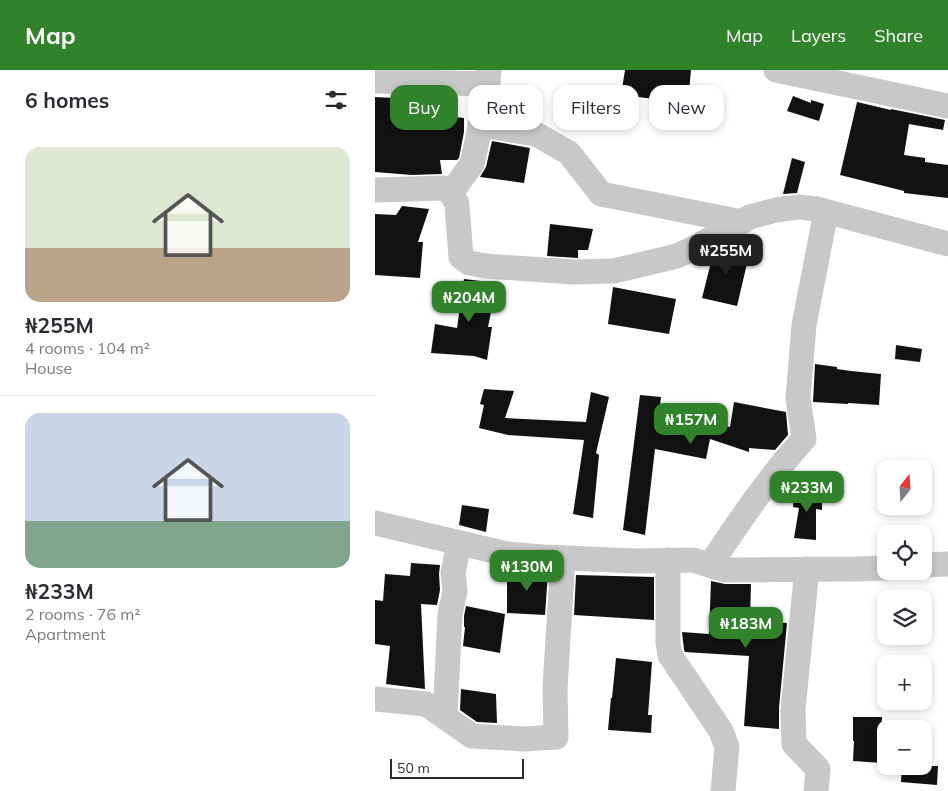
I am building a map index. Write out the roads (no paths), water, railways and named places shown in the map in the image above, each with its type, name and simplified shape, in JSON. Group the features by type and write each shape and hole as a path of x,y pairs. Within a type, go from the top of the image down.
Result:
{"street":[{"path":"776,70 948,106"},
{"path":"375,81 488,77"},
{"path":"451,193 472,164 479,130"},
{"path":"511,130 536,134 569,153 601,194 742,222"},
{"path":"375,190 444,188 451,193 457,204 461,257 469,263 486,266 573,272 614,271 677,256 750,217 784,209 799,208 817,209 948,244"},
{"path":"710,565 753,502 785,460 804,439 799,398 804,325 826,212"},
{"path":"375,523 507,554 636,561 693,560 725,570 877,569"},
{"path":"445,717 450,614 455,591 453,573 459,543"},
{"path":"375,699 426,704 472,736 523,739 556,736 555,688 563,558"},
{"path":"668,560 668,642 670,655 721,731 727,747 723,791"},
{"path":"932,565 948,564"},
{"path":"807,570 793,709 794,744 818,769 816,791"}]}
